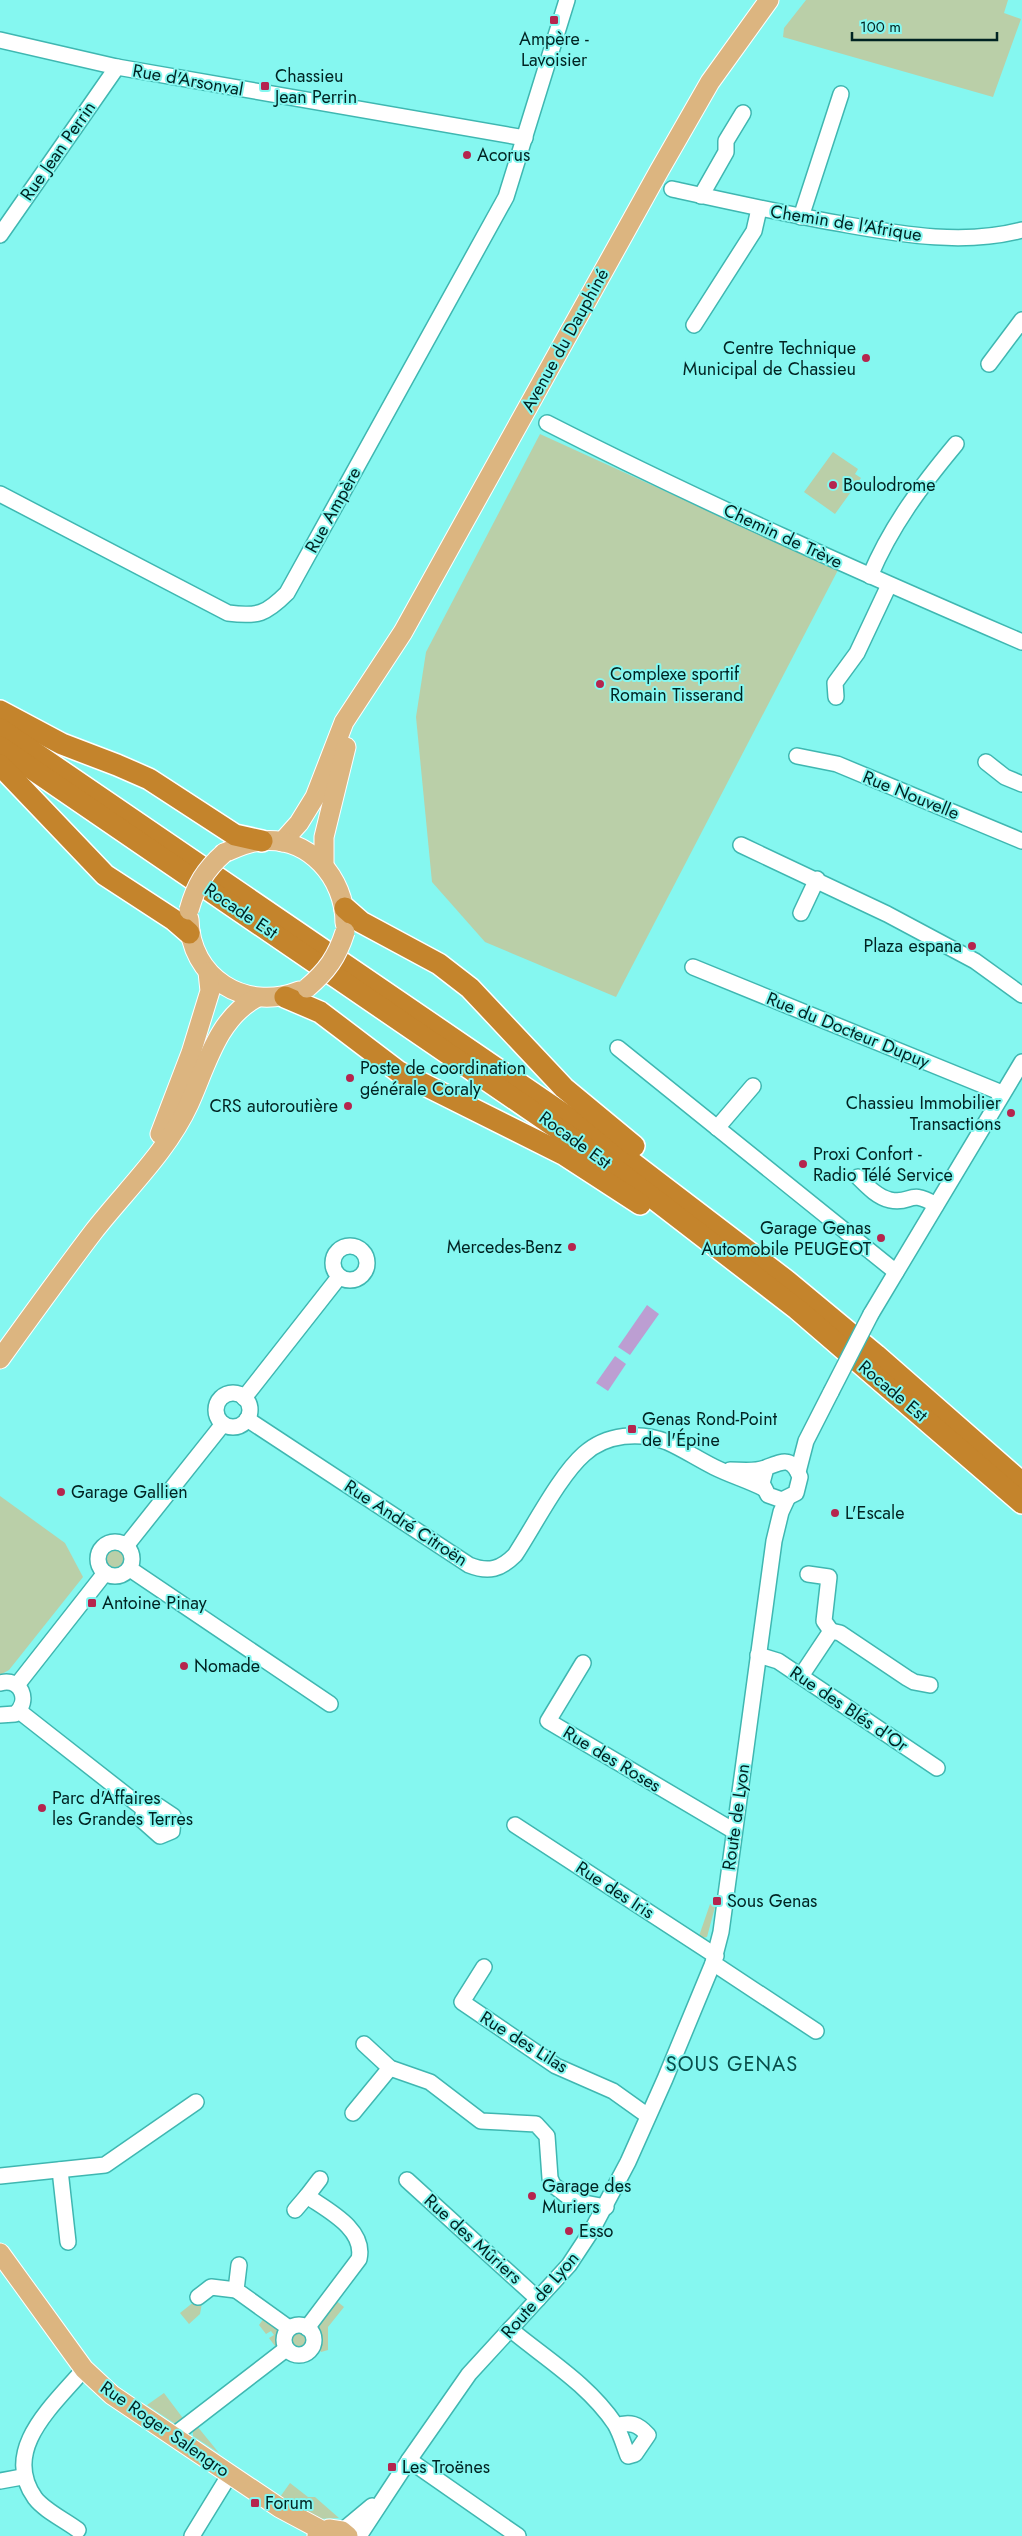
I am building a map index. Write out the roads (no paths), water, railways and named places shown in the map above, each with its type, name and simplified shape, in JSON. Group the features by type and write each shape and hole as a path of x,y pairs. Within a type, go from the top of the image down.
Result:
{"highway":[{"path":"0,711 62,744 117,765 149,780 235,835 272,841"},
{"name":"Rocade Est","path":"0,729 545,1099 701,1213 876,1355 1022,1483"},
{"name":"Rocade Est","path":"0,748 533,1110 693,1227 797,1310 1022,1504"},
{"path":"0,765 105,875 174,920 189,933"},
{"path":"345,908 361,922 439,964 470,988 564,1088 785,1269 787,1281"},
{"path":"285,996 320,1012 365,1048 415,1081 510,1127 585,1167 712,1255 781,1307 797,1310"}],"main road":[{"name":"Avenue du Dauphiné","path":"272,841 299,823 315,797 344,722 403,632 710,82 769,0"},
{"name":"Avenue du Dauphiné","path":"324,865 324,837 333,795 352,723 368,684"},
{"path":"272,841 305,850 324,865 338,885 345,908 345,932 338,954 329,967 307,988 285,996 256,998 230,989 208,972 196,954 189,933 189,910 195,888 207,869 224,854 242,845 272,841"},
{"path":"130,1186 159,1136 179,1089 210,991 208,972"},
{"path":"0,1359 94,1231 130,1186 157,1157 188,1106 212,1049 233,1016 256,998"},
{"name":"Rue Roger Salengro","path":"0,2245 5,2259 84,2369 112,2395 316,2534"},
{"path":"316,2534 336,2529 350,2534"}],"street":[{"name":"Rue Ampère","path":"0,494 228,613 250,616 270,609 287,593 506,197 566,0"},
{"name":"Rue d'Arsonval","path":"0,40 117,68 525,138"},
{"name":"Rue Jean Perrin","path":"0,235 117,68"},
{"path":"801,217 841,94"},
{"path":"701,196 726,152 726,141 743,113"},
{"name":"Chemin de l'Afrique","path":"672,190 759,209 887,232 950,238 1022,230"},
{"path":"694,325 754,232 759,209"},
{"path":"990,364 1022,320"},
{"name":"Chemin de Trève","path":"547,423 634,468 889,585 1022,642"},
{"path":"870,576 896,523 918,490 956,444"},
{"path":"836,697 835,683 857,653 889,585"},
{"name":"Rue Nouvelle","path":"797,756 837,764 1022,840"},
{"path":"986,762 1004,777 1022,784"},
{"path":"741,845 817,879 975,961 1022,996"},
{"path":"801,913 817,879"},
{"name":"Rue du Docteur Dupuy","path":"693,967 1002,1093"},
{"path":"618,1048 896,1272"},
{"path":"806,1441 773,1465 762,1478 766,1492 777,1499 787,1499 799,1488 798,1472 806,1441 871,1314 1022,1062"},
{"path":"718,1128 753,1086"},
{"path":"858,1177 873,1192 891,1200 922,1196 936,1205"},
{"path":"244,1398 339,1277"},
{"path":"231,1393 244,1398 250,1410 247,1419 238,1426 223,1424 216,1412 219,1399 231,1393"},
{"name":"Rue André Citroën","path":"247,1419 469,1565 481,1570 492,1570 504,1566 515,1554 569,1470 585,1453 600,1444 631,1436 667,1442 766,1492"},
{"path":"126,1546 223,1424"},
{"path":"773,1465 789,1463 798,1472"},
{"name":"Rue André Citroën","path":"721,1470 773,1465"},
{"name":"Route de Lyon","path":"766,1492 774,1541"},
{"name":"Route de Lyon","path":"350,2534 396,2479 469,2374 569,2265 606,2207 648,2116 715,1960 721,1932 774,1541 781,1512 787,1499"},
{"path":"112,1542 126,1546 132,1555 130,1569 118,1577 105,1573 98,1561 100,1551 112,1542"},
{"path":"130,1569 330,1704"},
{"path":"17,1685 105,1573"},
{"path":"808,1574 829,1577 824,1620 832,1631 840,1633 914,1682 930,1685"},
{"path":"755,1681 773,1666 781,1663 769,1643 770,1632 762,1624"},
{"path":"801,1676 832,1631"},
{"name":"Rue des Blés d'Or","path":"758,1655 781,1663 937,1768"},
{"name":"Rue des Roses","path":"583,1663 548,1721 734,1831"},
{"path":"0,1683 7,1682 17,1685 21,1689 24,1700 19,1711 9,1716 0,1715"},
{"path":"19,1711 144,1809"},
{"name":"Rue des Iris","path":"515,1825 715,1960 816,2031"},
{"name":"Rue des Lilas","path":"484,1967 462,2002 556,2066 613,2091 648,2116"},
{"path":"364,2044 390,2068 430,2082 481,2121 536,2124 546,2136 550,2178 553,2184 574,2201 606,2207"},
{"path":"353,2113 390,2068"},
{"path":"0,2176 105,2165 196,2102"},
{"path":"60,2170 68,2242"},
{"path":"295,2210 320,2179"},
{"name":"Rue des Mûriers","path":"407,2180 538,2299"},
{"path":"307,2196 344,2222 360,2243 361,2251 359,2259 307,2328"},
{"path":"236,2290 239,2264"},
{"path":"198,2297 212,2287 236,2290 289,2328"},
{"path":"298,2325 307,2328 314,2339 308,2352 299,2355 286,2349 284,2340 289,2328 298,2325"},
{"path":"510,2329 579,2383 595,2399 616,2426"},
{"path":"173,2436 286,2349"},
{"path":"78,2530 35,2499 22,2478 23,2447 34,2423 84,2369"},
{"path":"409,2460 518,2536"},
{"path":"192,2536 230,2474"},
{"path":"0,2481 22,2478"}],"place":[{"name":"Ampère - Lavoisier","path":"554,20"},
{"name":"Chassieu Jean Perrin","path":"265,86"},
{"name":"Acorus","path":"467,155"},
{"name":"Centre Technique Municipal de Chassieu","path":"866,358"},
{"name":"Boulodrome","path":"833,485"},
{"name":"Complexe sportif Romain Tisserand","path":"600,684"},
{"name":"Plaza espana","path":"972,946"},
{"name":"Poste de coordination générale Coraly","path":"350,1078"},
{"name":"CRS autoroutière","path":"348,1106"},
{"name":"Chassieu Immobilier Transactions","path":"1011,1113"},
{"name":"Proxi Confort - Radio Télé Service","path":"803,1164"},
{"name":"Garage Genas Automobile PEUGEOT","path":"881,1238"},
{"name":"Mercedes-Benz","path":"572,1247"},
{"name":"Genas Rond-Point de l'Épine","path":"632,1429"},
{"name":"Garage Gallien","path":"61,1492"},
{"name":"L'Escale","path":"835,1513"},
{"name":"Antoine Pinay","path":"92,1603"},
{"name":"Nomade","path":"184,1666"},
{"name":"Parc d'Affaires les Grandes Terres","path":"42,1808"},
{"name":"Sous Genas","path":"717,1901"},
{"name":"Garage des Muriers","path":"532,2196"},
{"name":"Esso","path":"569,2231"},
{"name":"Les Troënes","path":"392,2467"},
{"name":"Forum","path":"255,2503"}],"district":[{"name":"SOUS GENAS","path":"732,2064"}]}
